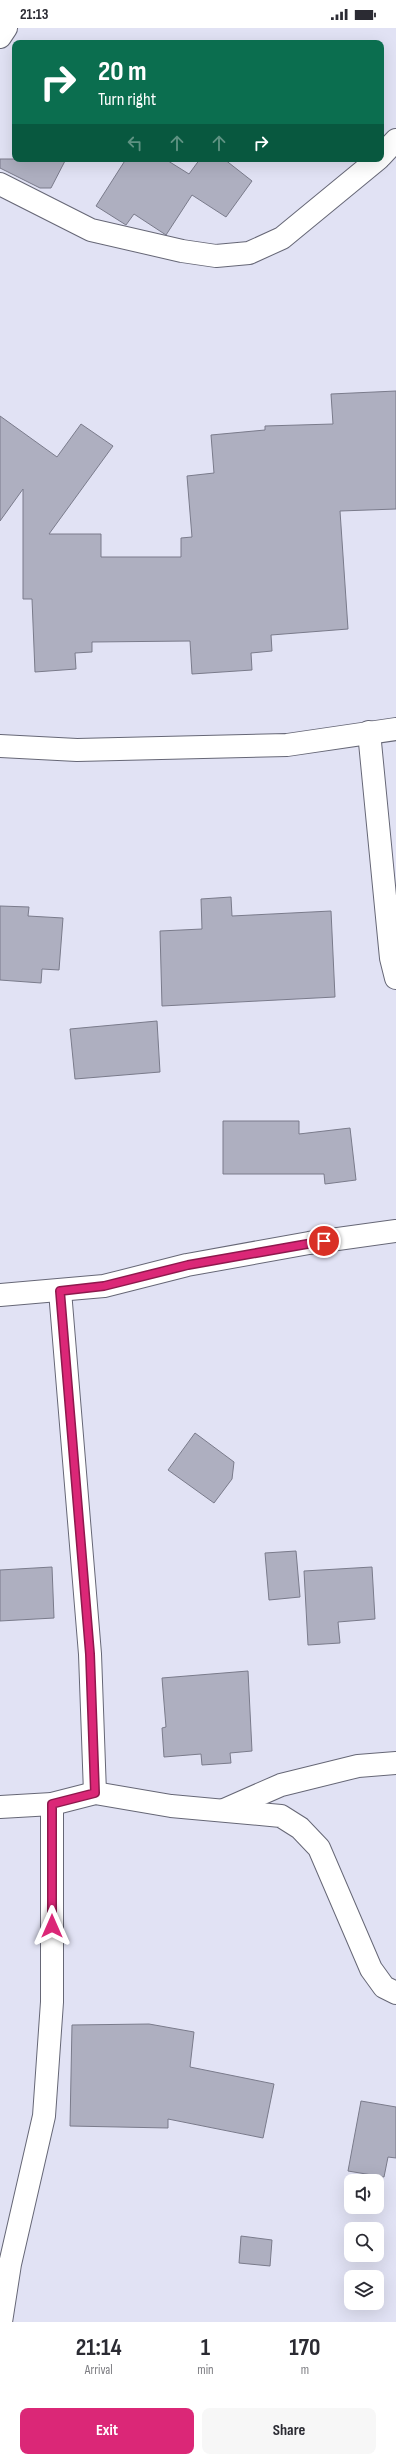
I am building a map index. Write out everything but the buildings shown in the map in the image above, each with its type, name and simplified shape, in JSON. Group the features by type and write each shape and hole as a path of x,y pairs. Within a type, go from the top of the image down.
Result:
{"street":[{"path":"0,37 6,28"},
{"path":"384,153 396,140"},
{"path":"0,184 91,230 182,251 216,256 249,253 282,238 374,162"},
{"path":"0,746 77,750 287,745 396,729"},
{"path":"369,732 391,958 396,978"},
{"path":"0,1295 104,1286 188,1265 309,1243 396,1231"},
{"path":"60,1291 90,1654 95,1793"},
{"path":"223,1811 281,1784 358,1766 396,1763"},
{"path":"0,1806 52,1804 95,1793 171,1806 281,1816 300,1828 319,1848 371,1969 384,1987 396,1993"},
{"path":"1,2322 10,2264 44,2116 52,2002 52,1804"}],"route":[{"path":"52,1926 52,1804 95,1793 90,1654 60,1291 104,1286 188,1265 324,1241"}]}
